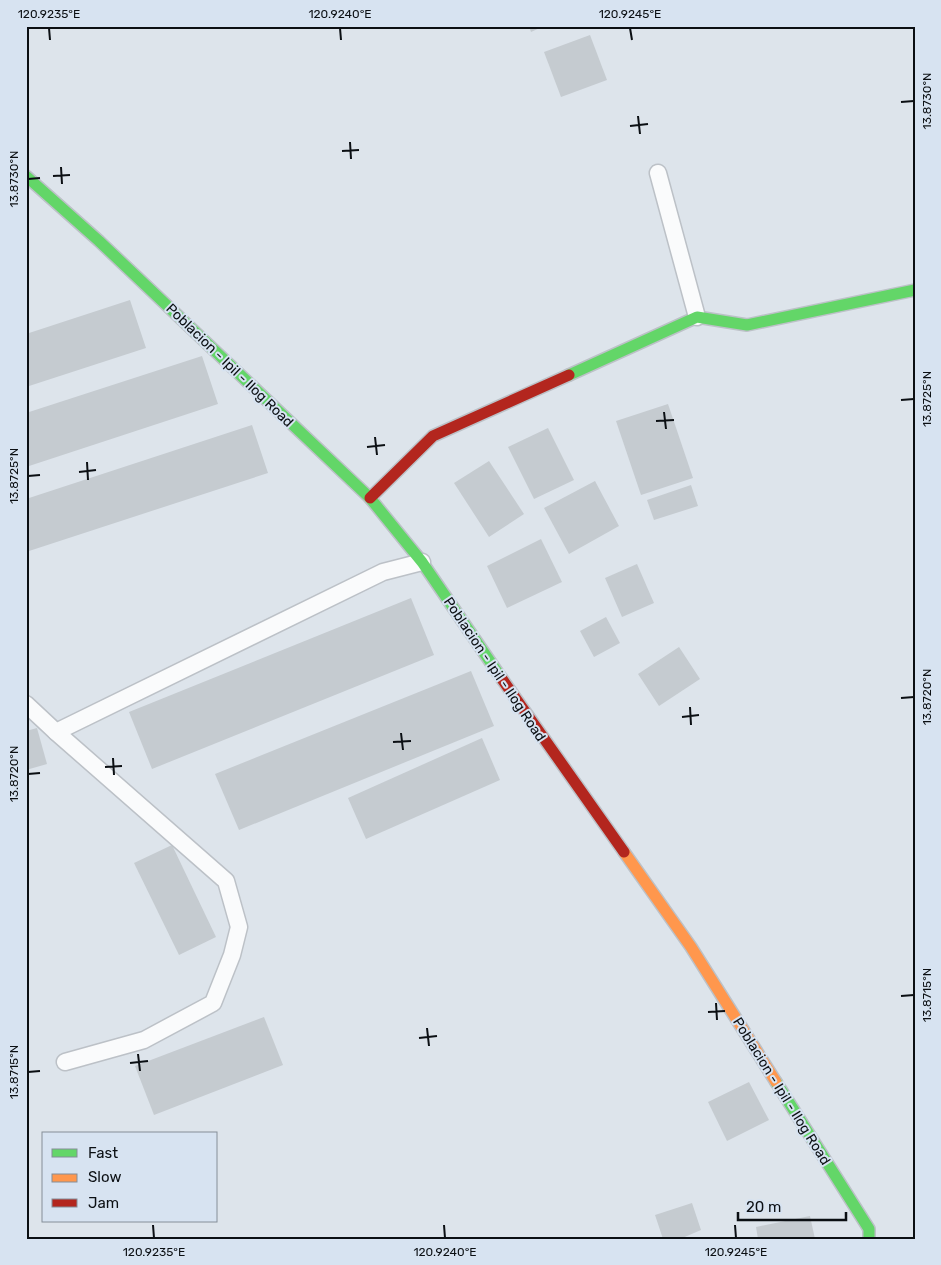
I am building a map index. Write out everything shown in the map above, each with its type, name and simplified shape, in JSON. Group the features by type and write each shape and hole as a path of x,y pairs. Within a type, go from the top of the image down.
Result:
{"street":[{"name":"Poblacion - Ipil - Ilog Road","path":"26,176 99,241 370,498 422,562 534,726 691,947 870,1230 870,1239"},
{"path":"370,498 433,436 697,317 747,325 915,290"}],"lane":[{"path":"658,174 697,317"},
{"path":"56,732 383,572 422,562"},
{"path":"26,704 226,881 239,927 232,955 213,1003 144,1040 65,1062"}],"building":[{"path":"529,26 544,26 531,32"},
{"path":"590,35 607,80 561,97 544,52"},
{"path":"130,300 146,348 26,387 26,334"},
{"path":"202,356 218,404 26,467 26,413"},
{"path":"668,404 693,478 641,495 616,421"},
{"path":"252,425 268,473 26,552 26,499"},
{"path":"548,428 574,480 534,499 508,447"},
{"path":"489,461 524,514 489,537 454,483"},
{"path":"595,481 619,526 569,554 544,508"},
{"path":"691,485 698,506 654,520 647,500"},
{"path":"541,539 562,582 507,608 487,566"},
{"path":"637,564 654,603 622,617 605,578"},
{"path":"411,598 434,655 152,769 129,712"},
{"path":"606,617 620,643 594,657 580,631"},
{"path":"679,647 700,679 659,706 638,674"},
{"path":"471,671 494,726 239,830 215,774"},
{"path":"37,728 47,764 26,770 26,731"},
{"path":"482,738 500,780 366,839 348,798"},
{"path":"172,845 216,937 179,955 134,863"},
{"path":"264,1017 283,1065 154,1115 135,1066"},
{"path":"749,1082 769,1120 727,1141 708,1102"},
{"path":"692,1203 701,1230 680,1239 663,1239 655,1215"},
{"path":"810,1216 815,1239 758,1239 756,1227"}],"traffic: fast":[{"path":"26,176 99,241 370,498 422,562 502,679"},
{"path":"569,375 697,317 747,325 915,290"},
{"path":"776,1082 869,1229 869,1239"}],"traffic: slow":[{"path":"624,852 691,947 776,1082"}],"traffic: jam":[{"path":"370,498 433,436 569,375"},
{"path":"502,679 624,852"}]}
